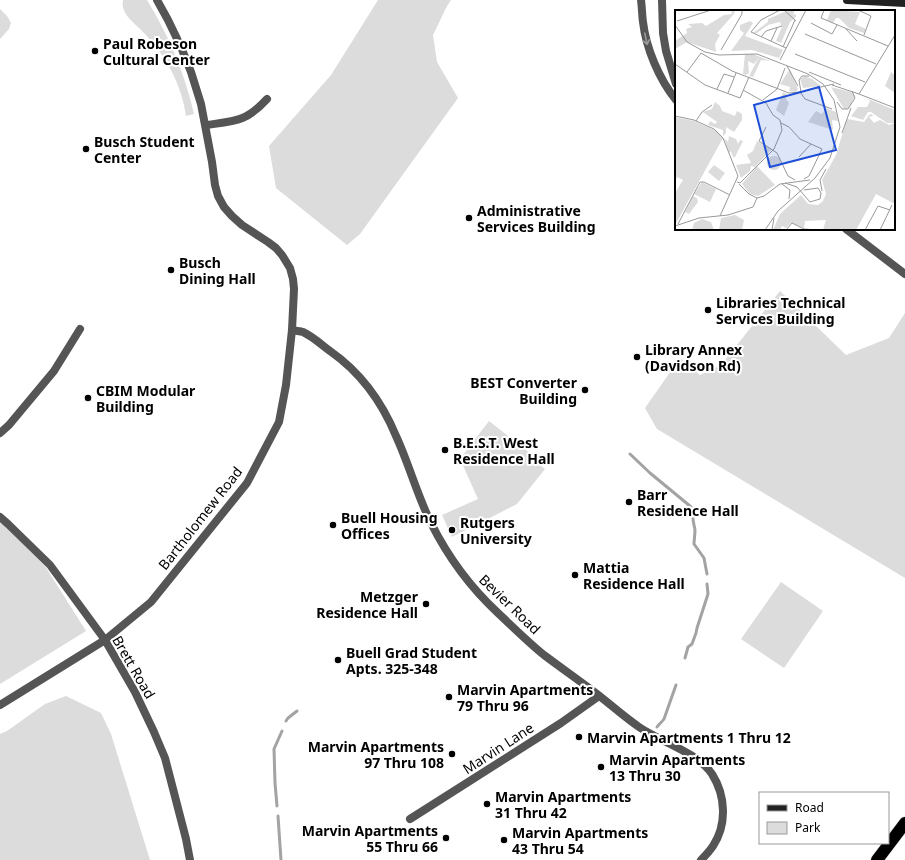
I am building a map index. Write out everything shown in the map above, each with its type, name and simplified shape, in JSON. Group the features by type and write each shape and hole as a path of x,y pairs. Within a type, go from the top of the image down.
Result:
{"highway":[{"path":"877,860 905,823"}],"main road":[{"path":"847,0 905,3"}],"street":[{"name":"Bartholomew Road","path":"0,705 105,640 152,602 247,483 279,422 286,385 292,330 294,289 290,268 276,248 242,225 232,216 224,207 218,196 201,104 181,47 157,0"},
{"path":"641,0 643,23 648,47 660,75 675,99"},
{"path":"662,0 663,33 675,80"},
{"path":"206,125 238,120 249,115 267,99"},
{"path":"847,230 905,274"},
{"path":"0,433 9,425 54,371 80,329"},
{"name":"Bevier Road","path":"292,330 304,333 339,357 360,378 376,398 396,436 431,523 456,566 476,591 504,619 543,654 638,726 696,758 712,775 719,788 723,812 722,820 715,842 709,852 701,860"},
{"name":"Brett Road","path":"0,518 50,565 105,640 135,692 165,758 190,860"},
{"name":"Marvin Lane","path":"410,819 560,723 599,696"}],"green space":[{"path":"123,0 147,0 169,41 181,70 194,114 186,116 181,93 171,71 151,41 126,14"},
{"path":"378,0 451,0 433,35 437,62 458,98 360,234 347,245 276,188 269,146 331,75"},
{"path":"0,9 11,23 9,29 0,39"},
{"path":"780,291 846,355 889,338 905,313 905,578 657,429 645,408 680,358 700,375 721,365"},
{"path":"489,421 530,453 528,456 545,469 517,504 452,537 442,515 478,499 460,459"},
{"path":"0,523 4,525 45,566 86,631 0,684"},
{"path":"781,582 823,611 784,668 741,639"},
{"path":"66,696 101,713 111,734 150,860 0,860 0,734 7,731 45,704"}],"waterway":[{"path":"630,454 694,510 694,544 704,558 707,574"},
{"path":"685,658 688,647 692,644 696,633 708,594 707,584"},
{"path":"657,727 664,719 676,685"},
{"path":"286,721 297,711"},
{"path":"277,806 274,749 282,731"},
{"path":"278,816 281,860"}],"place":[{"name":"Paul Robeson Cultural Center","path":"95,51"},
{"name":"Busch Student Center","path":"86,149"},
{"name":"Administrative Services Building","path":"469,218"},
{"name":"Busch Dining Hall","path":"171,270"},
{"name":"Libraries Technical Services Building","path":"708,310"},
{"name":"Library Annex (Davidson Rd)","path":"637,357"},
{"name":"BEST Converter Building","path":"585,390"},
{"name":"CBIM Modular Building","path":"88,398"},
{"name":"B.E.S.T. West Residence Hall","path":"445,450"},
{"name":"Barr Residence Hall","path":"629,502"},
{"name":"Buell Housing Offices","path":"333,525"},
{"name":"Rutgers University","path":"452,530"},
{"name":"Mattia Residence Hall","path":"575,575"},
{"name":"Metzger Residence Hall","path":"426,604"},
{"name":"Buell Grad Student Apts. 325-348","path":"338,660"},
{"name":"Marvin Apartments 79 Thru 96","path":"449,697"},
{"name":"Marvin Apartments 1 Thru 12","path":"579,737"},
{"name":"Marvin Apartments 97 Thru 108","path":"452,754"},
{"name":"Marvin Apartments 13 Thru 30","path":"601,767"},
{"name":"Marvin Apartments 31 Thru 42","path":"487,804"},
{"name":"Marvin Apartments 55 Thru 66","path":"446,838"},
{"name":"Marvin Apartments 43 Thru 54","path":"504,840"}]}
